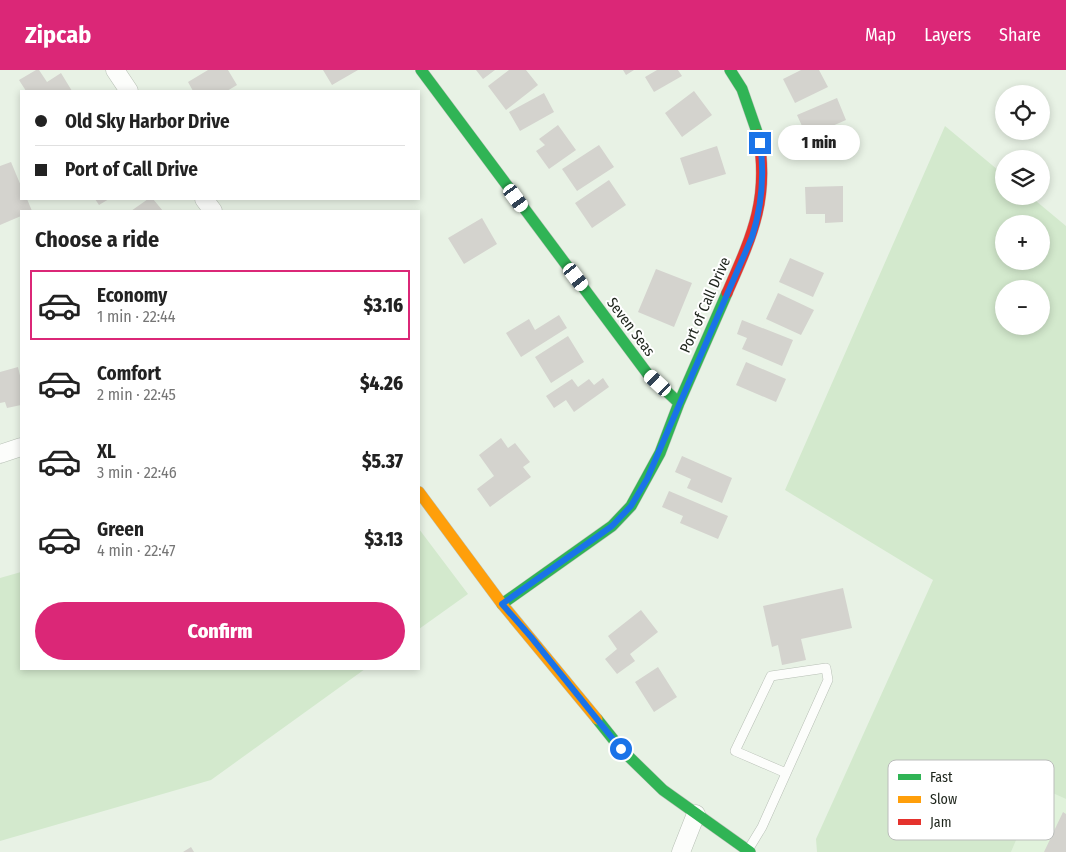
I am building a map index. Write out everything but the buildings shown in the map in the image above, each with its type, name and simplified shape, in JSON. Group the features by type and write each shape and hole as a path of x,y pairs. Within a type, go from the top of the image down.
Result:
{"street":[{"path":"115,70 128,90"},
{"name":"Seven Seas","path":"422,70 647,373 679,403"},
{"name":"Port of Call Drive","path":"502,604 612,526 631,506 660,454 679,403 752,237 761,200 763,162 756,124 742,89 730,70"},
{"path":"0,454 20,447"},
{"path":"420,493 502,604 621,749 663,790 749,851"},
{"path":"681,852 696,814"}],"lane":[{"path":"749,851 762,827 828,680 826,668 770,676 735,751 786,773"}],"shaded area":[{"path":"945,126 995,168 995,205 1041,205 1066,226 1066,799 1054,794 1054,760 888,760 888,840 1016,840 1011,852 817,852 816,839 933,580 785,490"},
{"path":"420,530 468,594 420,628"},
{"path":"20,572 20,670 364,670 211,780 0,841 0,578"},
{"path":"1054,794 1066,799 1066,852 1011,852 1016,840 1054,840"}],"traffic: fast":[{"path":"421,70 647,373 679,403"},
{"path":"730,70 742,89 758,135"},
{"path":"502,604 612,526 631,506 660,453 679,403 727,293"},
{"path":"597,719 621,749 663,790 750,852"}],"traffic: slow":[{"path":"420,493 502,604 597,719"}],"traffic: jam":[{"path":"727,293 751,235 760,198 762,178 758,135"}],"route":[{"path":"621,749 502,604 612,526 631,506 647,479 660,454 679,403 752,237 761,200 763,181 760,143"}]}
